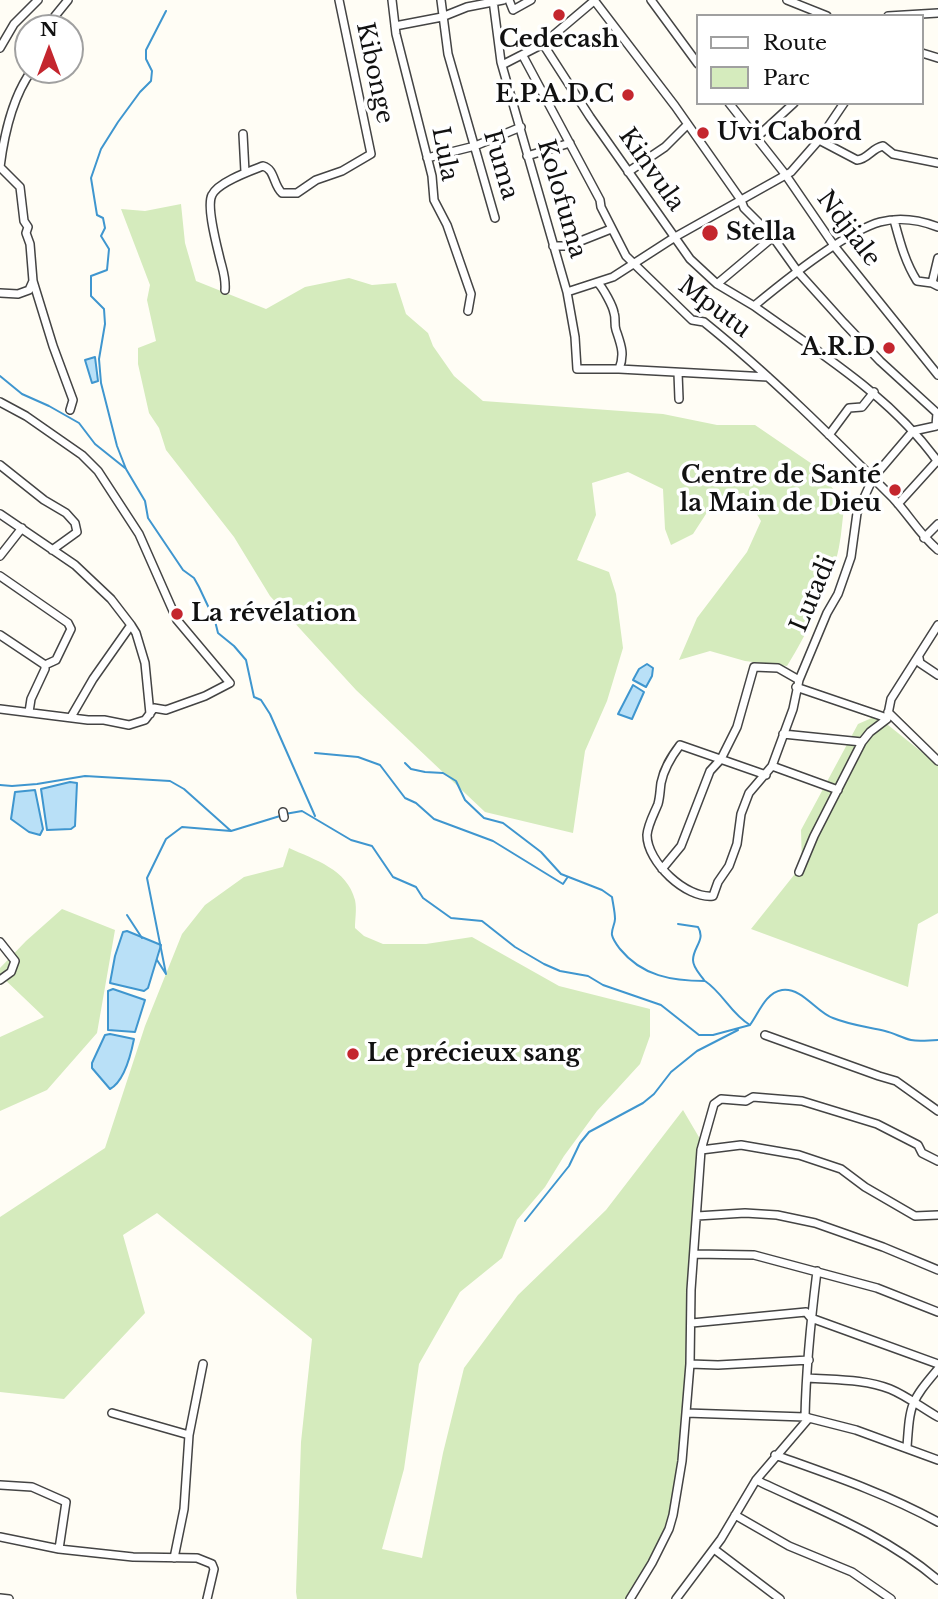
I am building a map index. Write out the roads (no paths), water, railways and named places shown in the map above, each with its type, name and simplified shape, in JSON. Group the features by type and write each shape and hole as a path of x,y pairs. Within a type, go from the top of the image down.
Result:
{"street":[{"path":"0,48 14,24 38,0"},
{"name":"Kibonge","path":"245,172 268,167 277,188 289,194 297,193 316,180 342,171 372,155 339,0"},
{"name":"Lula","path":"392,0 395,26 432,176 434,200 447,225 471,294 468,311"},
{"name":"Fuma","path":"441,0 449,54 495,218"},
{"path":"395,26 442,17 467,7 503,0"},
{"path":"509,0 513,10 531,0"},
{"path":"502,65 543,44 595,0 741,200 744,208 773,236 799,272"},
{"path":"651,0 696,61"},
{"path":"787,0 822,14"},
{"name":"Kolofuma","path":"493,1 496,42 567,292 575,337 577,369 620,369"},
{"name":"Kinvula","path":"543,44 628,172 696,265 717,284 754,306 874,392 923,441 938,462"},
{"name":"Mputu","path":"523,56 600,200 600,207 620,246 633,263 692,320 704,322 769,377 873,478 898,504 924,538 938,550"},
{"path":"0,293 18,295 33,286 30,244 26,233 28,227 24,221 20,187 0,167 7,128 24,84"},
{"name":"Ndjiale","path":"731,105 785,174 835,247 938,375"},
{"path":"757,137 792,105"},
{"path":"567,292 613,277 675,237 791,172 819,140 843,105"},
{"path":"628,172 665,147 687,125"},
{"path":"427,158 475,146 521,127"},
{"path":"225,290 226,275 210,198 214,191 245,172 243,134"},
{"path":"819,140 857,160 883,146 893,154 938,163"},
{"path":"527,156 570,143"},
{"path":"894,220 912,272 918,281 935,284 938,258"},
{"path":"754,306 868,226 894,220 928,223 938,227"},
{"path":"553,246 568,246 611,229"},
{"path":"717,284 773,236"},
{"name":"Lutadi","path":"662,869 679,885 696,893 711,897 716,892 718,882 729,866 737,844 741,814 749,793 772,766 793,709 797,683 846,574 855,522 873,478 913,431 936,426 937,412 880,361 799,272"},
{"path":"33,281 73,400 70,410"},
{"path":"598,283 606,292 614,311 615,327 622,344 623,359 620,369 769,377"},
{"path":"931,365 938,358"},
{"path":"678,373 679,399"},
{"path":"829,435 849,408 862,407 874,392"},
{"path":"0,402 59,439 98,471 139,534 177,620 230,683 205,696 166,710 154,708 145,720 129,725 0,709"},
{"path":"898,504 938,462"},
{"path":"0,464 44,500 66,513 75,523 77,532 52,550"},
{"path":"0,514 70,560 101,588 131,625 143,656 150,714"},
{"path":"924,538 938,524"},
{"path":"0,556 22,528"},
{"path":"0,576 68,623 71,629 56,660 45,665"},
{"path":"71,717 93,679 131,625"},
{"path":"799,872 814,836 862,742 887,715 891,699 938,625"},
{"path":"0,635 45,665"},
{"path":"919,658 920,663 938,675"},
{"path":"29,712 45,665"},
{"path":"763,777 721,759 680,745 667,765 661,782 659,801 647,835 652,852 662,869 681,846 710,771 721,759 737,727 754,666 778,668 797,683 887,715 938,761"},
{"path":"783,734 862,742"},
{"path":"772,766 838,790"},
{"path":"0,942 10,953 15,965 0,980"},
{"path":"765,1035 891,1078 938,1111"},
{"path":"630,1599 672,1522 682,1461 690,1364 701,1150 715,1102 721,1099 746,1101 753,1097 802,1101 867,1120 914,1142 922,1153 938,1161"},
{"path":"701,1150 741,1145 799,1155 841,1169 865,1187 915,1216 938,1215"},
{"path":"697,1216 745,1213 815,1223 938,1270"},
{"path":"694,1254 752,1254 888,1292 938,1312"},
{"path":"677,1599 714,1549 756,1480 807,1417 811,1318 817,1271"},
{"path":"692,1323 806,1312 811,1318 938,1366 913,1401 908,1447"},
{"path":"690,1364 809,1360"},
{"path":"174,1558 184,1509 189,1435 203,1364"},
{"path":"808,1378 856,1381 882,1386 938,1417"},
{"path":"112,1413 189,1435"},
{"path":"686,1413 807,1417 908,1447 938,1460"},
{"path":"775,1455 844,1478 910,1506 938,1522"},
{"path":"756,1480 833,1514 882,1540 915,1560 938,1580"},
{"path":"0,1485 32,1488 63,1498 66,1502 58,1549"},
{"path":"736,1515 789,1546 852,1572 891,1599"},
{"path":"0,1537 58,1549 133,1557 197,1559 212,1564 214,1569 207,1599"},
{"path":"714,1549 780,1599"},
{"path":"0,1598 9,1599"}],"water":[{"path":"95,357 98,381 92,383 85,360"},
{"path":"647,664 653,668 646,687 633,680 639,669"},
{"path":"633,685 644,692 632,719 618,714"},
{"path":"70,782 77,783 75,826 71,829 47,830 41,789"},
{"path":"35,790 43,829 40,835 29,832 11,819 15,792"},
{"path":"127,931 161,945 148,988 144,991 110,983 115,956 123,932"},
{"path":"113,989 145,1000 135,1032 108,1030 108,991"},
{"path":"105,1035 134,1039 123,1074 110,1089 92,1068 92,1063"}],"waterway":[{"path":"166,11 146,50 146,59 152,71 151,81 140,92 101,149 91,178 97,215 103,218 105,228 101,236 109,249 107,270 91,276 91,296 104,309 105,324 99,359 101,383 117,446 126,469 145,501 148,518 183,570 194,578 218,633 246,660 254,697 261,700 270,714 315,816"},
{"path":"0,376 22,394 79,423 95,444 125,468"},
{"path":"315,753 358,757 380,765 405,798 416,803 434,819 493,841 563,884 567,878"},
{"path":"405,763 411,769 443,773 456,781 465,800 484,818 503,823 541,852 561,874 602,890 612,897 615,919 613,937 620,949 638,965 669,978 705,981 750,1025"},
{"path":"0,785 37,784 85,776 170,781 184,789 231,831"},
{"path":"285,814 302,811 351,840 372,846 393,877 416,887 423,898 451,918 482,921 515,947 544,964 560,971 588,976 603,985 661,1005 699,1035 713,1035 750,1025 771,995 789,990 839,1020 911,1040 938,1040"},
{"path":"157,960 166,974 147,878 166,839 182,827 231,831 280,816"},
{"path":"127,915 142,938"},
{"path":"678,924 698,927 701,936 693,963 704,980"},
{"path":"525,1221 569,1166 580,1143 589,1132 643,1103 654,1094 671,1072 697,1051 738,1030"}],"place":[{"name":"Cedecash","path":"559,15"},
{"name":"E.P.A.D.C","path":"628,95"},
{"name":"Uvi Cabord","path":"703,133"},
{"name":"Stella","path":"710,233"},
{"name":"A.R.D","path":"889,348"},
{"name":"Centre de Santé la Main de Dieu","path":"895,490"},
{"name":"La révélation","path":"177,614"},
{"name":"Le précieux sang","path":"353,1054"}]}
